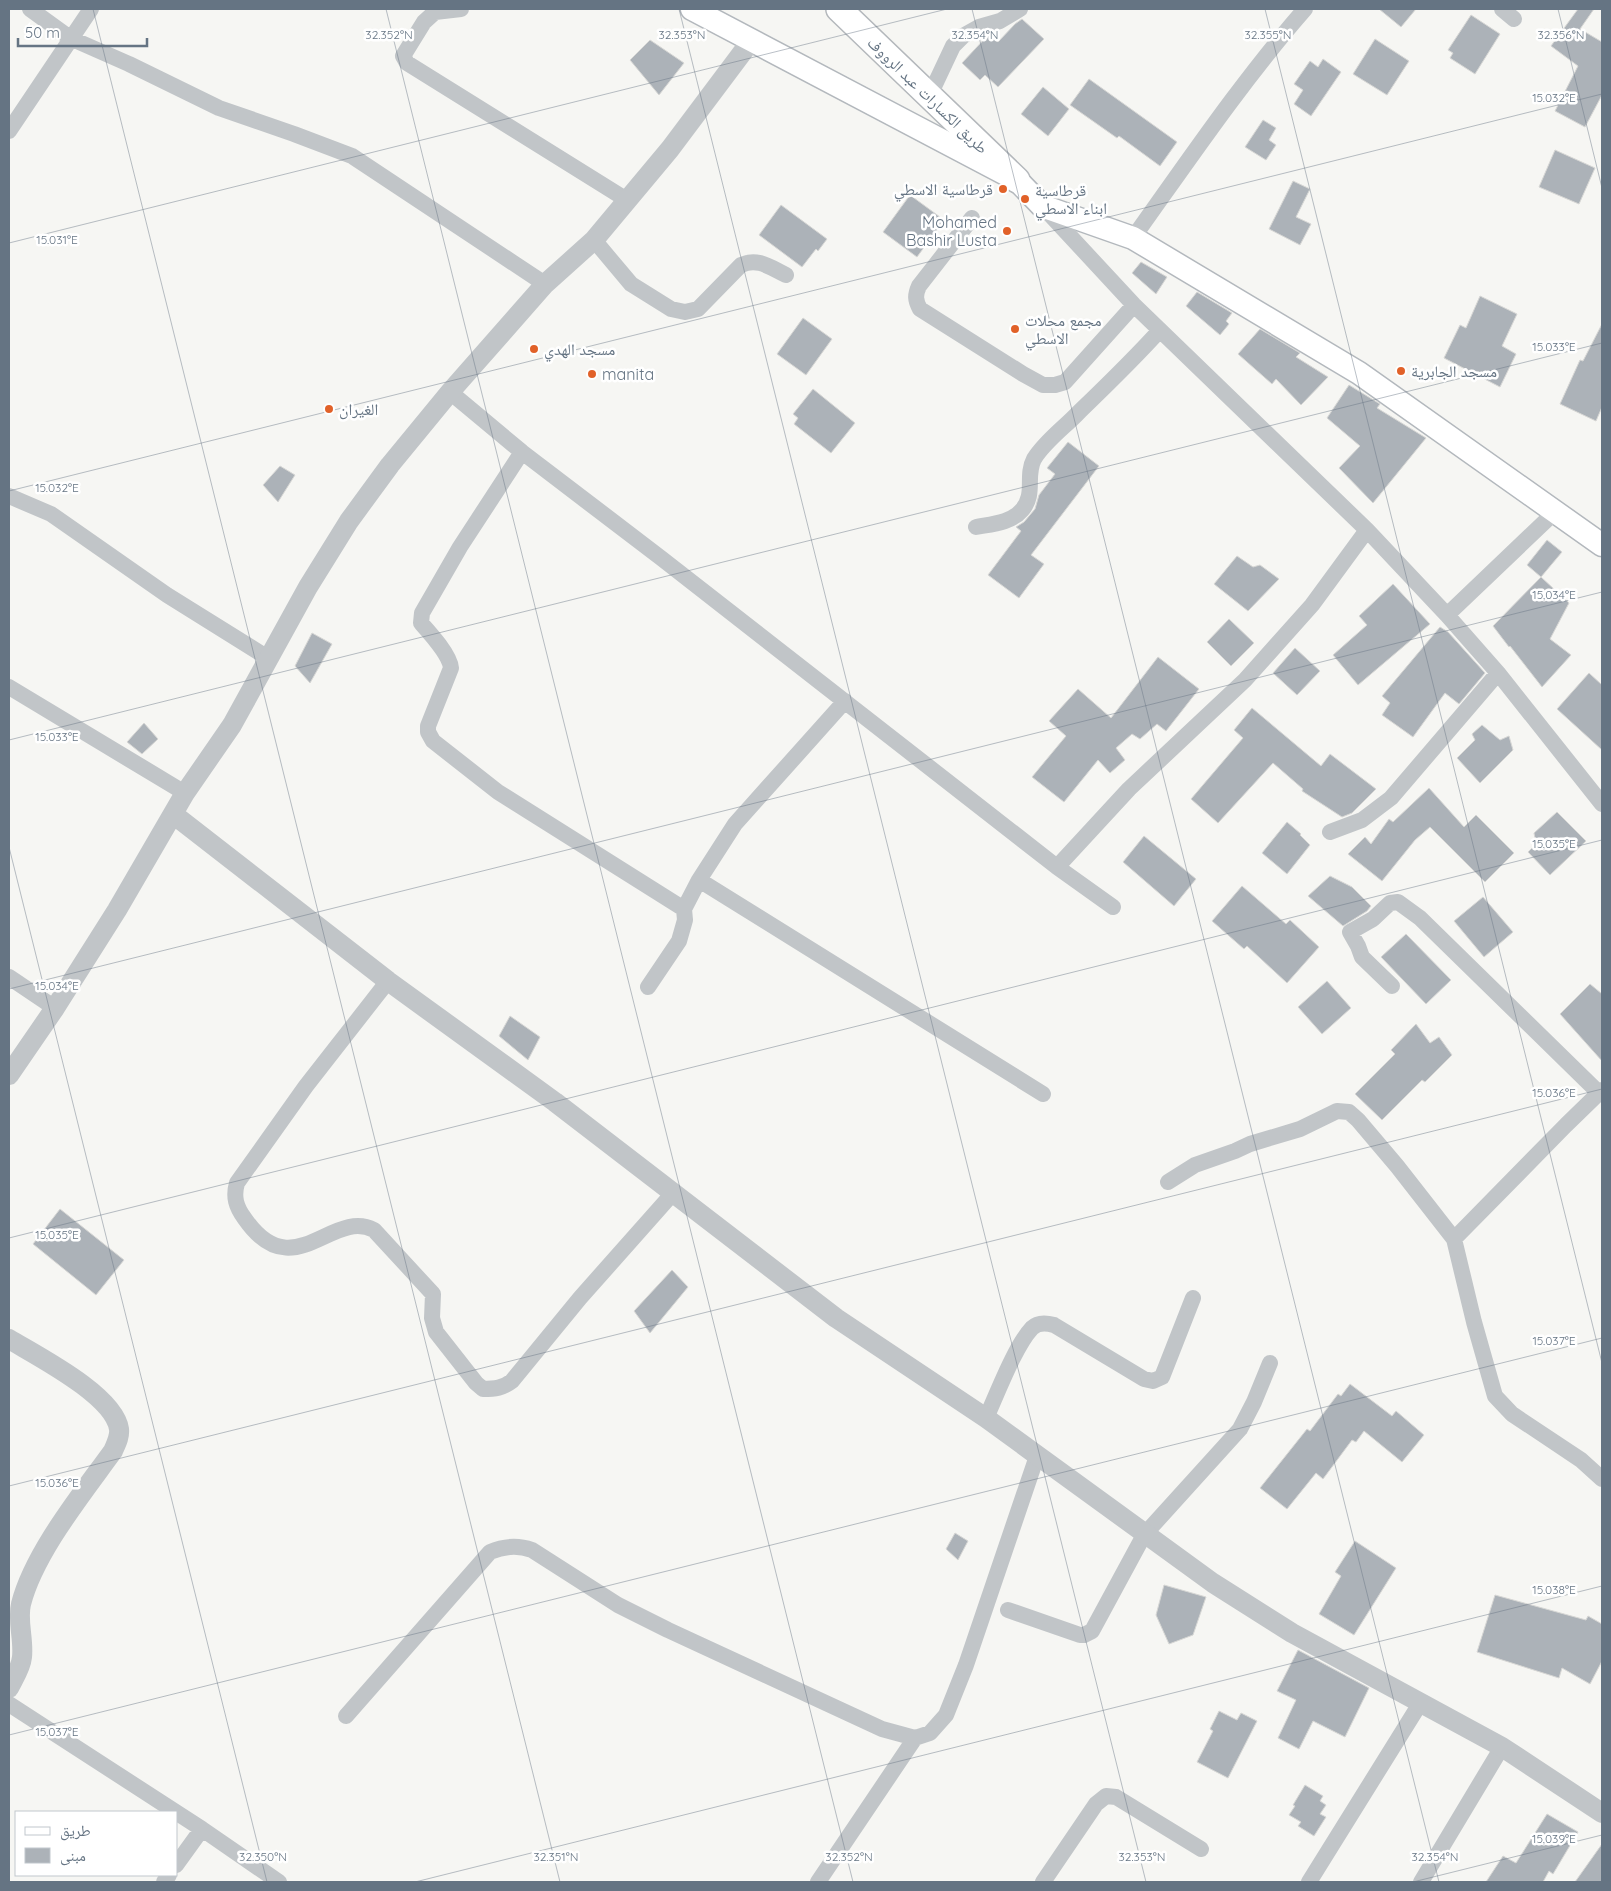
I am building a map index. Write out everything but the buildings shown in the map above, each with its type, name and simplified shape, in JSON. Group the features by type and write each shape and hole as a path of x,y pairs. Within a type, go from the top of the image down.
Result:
{"main road":[{"path":"692,9 1017,180 1042,206 1133,238 1359,373 1602,545"},
{"name":"طريق الكسارات عبد الرووف","path":"839,9 1017,180"}],"street":[{"path":"30,9 70,38 129,64 219,108 352,156 546,284"},
{"path":"9,131 91,9"},
{"path":"461,9 436,12 424,22 403,56 407,63 627,200"},
{"path":"929,97 953,46 963,36 979,27 1000,21 1020,9"},
{"path":"1133,238 1198,146 1283,34 1305,9"},
{"path":"9,1075 55,1008 117,910 185,793 232,724 308,587 349,521 390,465 450,392 546,284 594,240 670,149 751,41"},
{"path":"1042,206 1134,305 1367,530 1447,615 1498,673 1602,804"},
{"path":"972,218 919,286 915,298 917,303 920,309 1043,385 1055,386 1065,382 1134,305"},
{"path":"594,240 631,284 672,309 684,312 698,308 741,265 749,261 758,261 786,275"},
{"path":"976,526 1010,519 1021,510 1028,500 1031,486 1030,474 1034,460 1050,441 1132,362 1160,330"},
{"path":"450,392 522,452 1057,867 1113,907"},
{"path":"522,452 460,546 422,613 421,623 448,659 451,668 428,726 428,732 433,741 498,792 684,909"},
{"path":"9,496 51,514 167,595 268,658"},
{"path":"1447,615 1555,512"},
{"path":"1057,867 1129,788 1245,680 1312,605 1367,530"},
{"path":"1330,832 1362,820 1391,798 1498,673"},
{"path":"9,687 185,793"},
{"path":"648,987 679,940 685,920 684,909 699,880 735,824 845,701"},
{"path":"173,814 388,981 555,1102 836,1318 986,1418 1144,1535 1213,1583 1292,1632 1502,1747 1602,1813"},
{"path":"699,880 1043,1094"},
{"path":"1392,986 1362,957 1350,932 1373,919 1390,903 1398,902 1420,918 1601,1092 1454,1239"},
{"path":"9,978 55,1008"},
{"path":"388,981 306,1086 238,1183 235,1198 237,1206 247,1223 271,1244 290,1248 302,1246 349,1227 364,1226 374,1230 433,1294 432,1318 436,1332 476,1383 483,1389 504,1388 512,1381 580,1298 674,1192"},
{"path":"1168,1182 1195,1165 1250,1144 1300,1130 1338,1111 1349,1112 1397,1166 1454,1239 1474,1322 1495,1396 1512,1414 1581,1460 1602,1479"},
{"path":"986,1418 1018,1350 1033,1327 1044,1323 1054,1325 1144,1379 1153,1381 1162,1377 1193,1298"},
{"path":"9,1338 102,1399 114,1413 120,1430 112,1451 36,1564 20,1609 22,1657 19,1669 9,1688"},
{"path":"1008,1610 1080,1635 1088,1634 1095,1628 1144,1535 1240,1429 1254,1402 1270,1363"},
{"path":"346,1716 490,1552 501,1548 524,1547 532,1550 618,1605 882,1729 915,1738 930,1733 946,1715 966,1665 1037,1456"},
{"path":"1309,1882 1421,1702"},
{"path":"9,1704 174,1811"},
{"path":"818,1882 915,1738"},
{"path":"1421,1882 1502,1747"},
{"path":"1043,1882 1096,1804 1106,1796 1116,1797 1202,1849"},
{"path":"178,1813 279,1882"},
{"path":"178,1862 202,1829"}],"place":[{"name":"قرطاسية الاسطي","path":"1003,189"},
{"name":"قرطاسية ابناء الاسطي","path":"1025,199"},
{"name":"Mohamed Bashir Lusta","path":"1007,231"},
{"name":"مجمع محلات الاسطي","path":"1015,329"},
{"name":"مسجد الهدي","path":"534,349"},
{"name":"مسجد الجابرية","path":"1401,371"},
{"name":"manita","path":"592,374"},
{"name":"الغيران","path":"329,409"}]}
